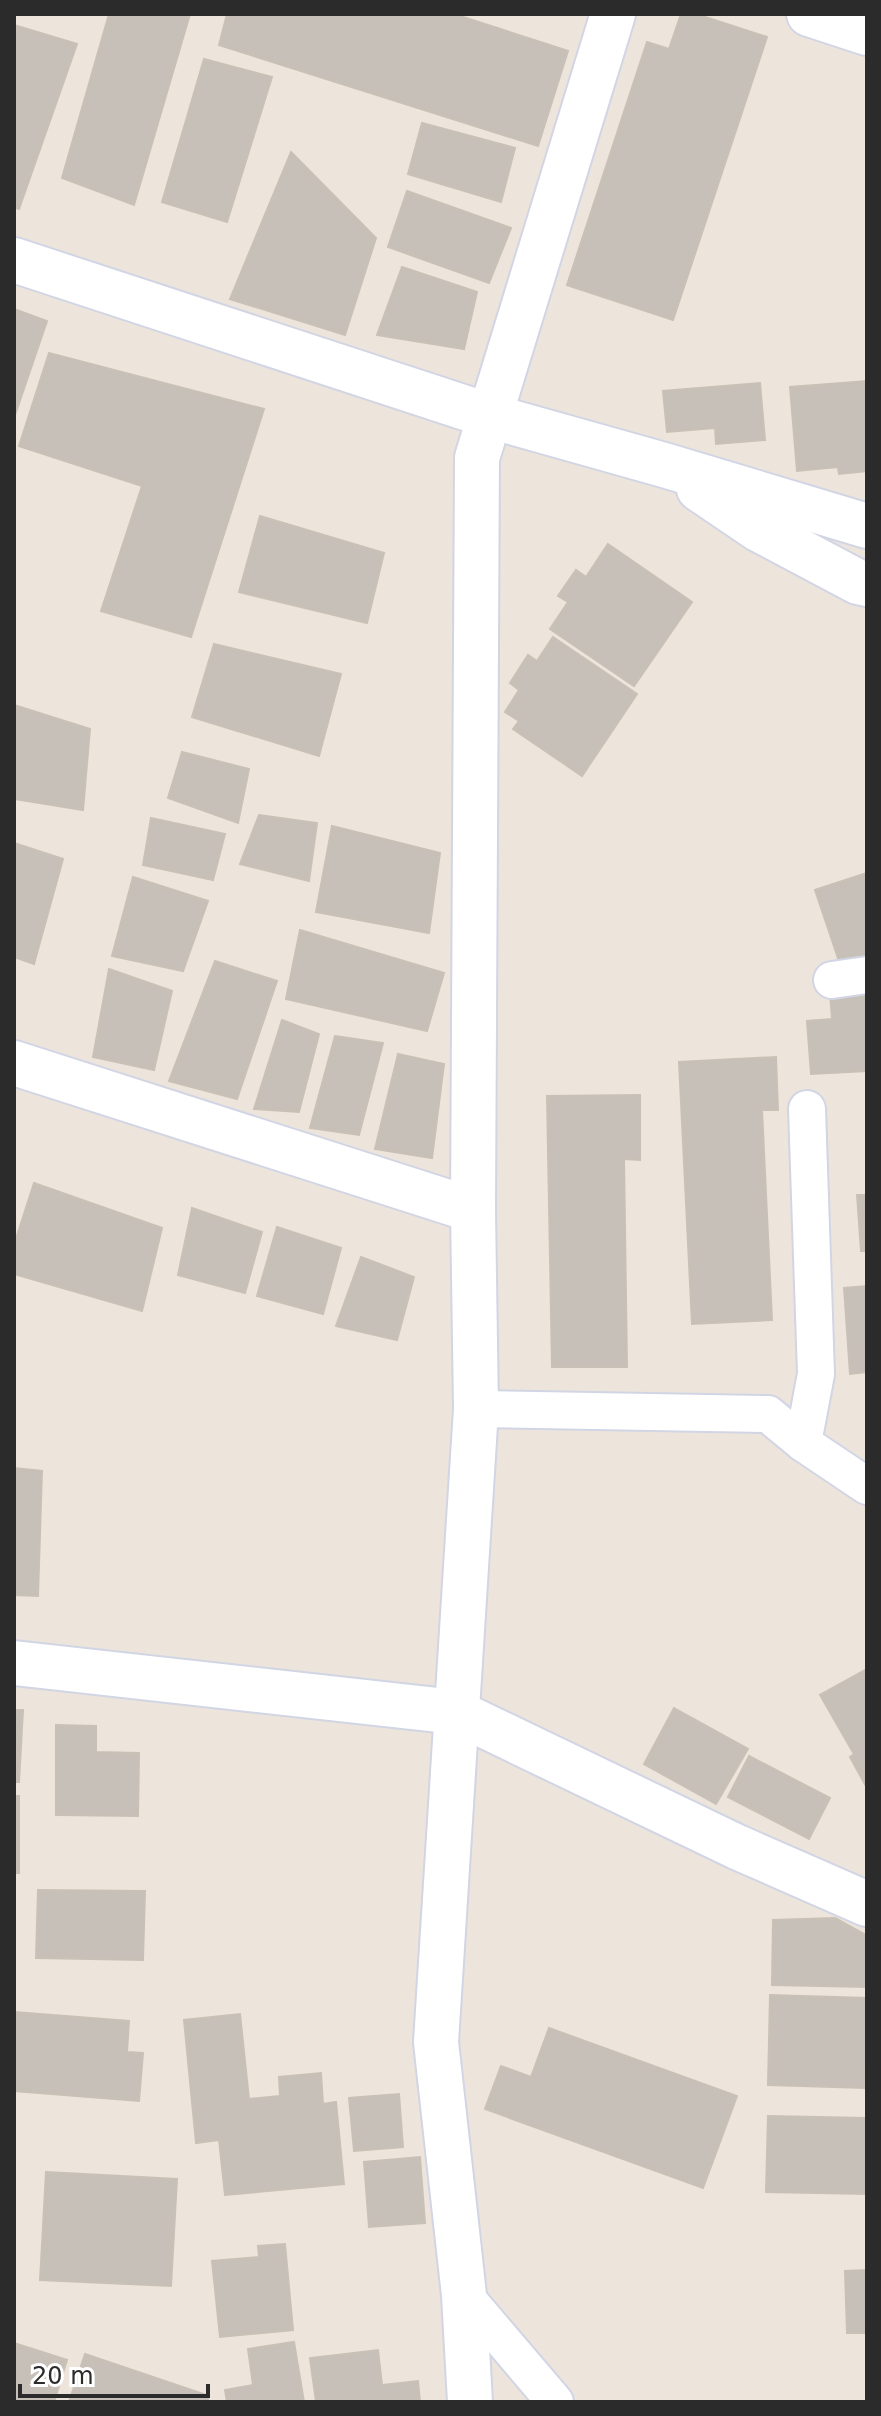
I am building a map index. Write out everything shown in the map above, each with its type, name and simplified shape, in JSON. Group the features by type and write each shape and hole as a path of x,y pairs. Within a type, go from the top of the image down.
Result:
{"street":[{"path":"470,2402 464,2295 436,2042 476,1409 473,1210 477,458 613,14"},
{"path":"809,14 867,33"},
{"path":"14,260 490,416 867,526"},
{"path":"664,465 758,529 833,570 867,584"},
{"path":"14,1063 473,1210"},
{"path":"14,1663 456,1712 723,1841 867,1904"}],"lane":[{"path":"803,1443 816,1374 807,1109"},
{"path":"476,1409 768,1414 803,1443 867,1486"},
{"path":"464,2295 555,2402"}],"building":[{"path":"109,14 190,14 134,205 62,178"},
{"path":"227,14 454,14 568,51 538,146 219,45"},
{"path":"681,14 696,14 767,37 673,320 567,285 647,42 669,49"},
{"path":"14,25 77,44 19,209 14,207"},
{"path":"204,59 272,77 227,222 162,202"},
{"path":"422,123 515,148 501,202 408,174"},
{"path":"291,152 376,238 345,335 230,299"},
{"path":"407,191 511,228 489,283 388,247"},
{"path":"402,267 477,292 464,349 377,335"},
{"path":"14,309 47,321 14,418"},
{"path":"49,353 264,409 191,637 101,611 142,486 19,446"},
{"path":"867,381 867,471 839,474 838,467 797,471 790,387"},
{"path":"760,383 765,440 716,444 715,428 667,432 663,391"},
{"path":"260,516 384,553 367,623 239,592"},
{"path":"608,544 692,602 634,686 550,629 568,602 558,596 576,570 586,577"},
{"path":"553,637 637,694 582,776 513,729 519,721 505,712 519,690 510,683 528,655 537,661"},
{"path":"214,644 341,674 319,756 192,717"},
{"path":"14,705 90,729 83,810 14,799"},
{"path":"182,752 249,769 238,823 168,798"},
{"path":"259,815 317,823 309,881 240,864"},
{"path":"151,818 225,834 213,880 143,865"},
{"path":"332,826 440,853 429,933 316,912"},
{"path":"14,843 63,859 34,964 14,957"},
{"path":"867,873 867,958 841,967 815,890"},
{"path":"133,877 208,901 183,971 112,956"},
{"path":"300,930 444,973 427,1031 286,999"},
{"path":"215,961 277,981 237,1099 169,1081"},
{"path":"109,969 172,991 154,1070 93,1057"},
{"path":"867,990 867,1071 811,1074 807,1021 832,1019 830,993"},
{"path":"282,1020 319,1034 299,1112 254,1109"},
{"path":"335,1036 383,1043 359,1135 310,1128"},
{"path":"398,1054 444,1064 432,1158 375,1149"},
{"path":"776,1057 778,1110 762,1110 772,1320 692,1324 679,1062"},
{"path":"640,1095 640,1160 624,1159 627,1367 552,1367 547,1096"},
{"path":"34,1183 162,1228 142,1311 14,1274 14,1245"},
{"path":"857,1195 867,1195 867,1251 861,1251"},
{"path":"192,1208 262,1232 245,1293 178,1275"},
{"path":"277,1227 341,1248 323,1314 257,1296"},
{"path":"361,1257 414,1277 397,1340 336,1326"},
{"path":"867,1286 867,1372 850,1374 844,1288"},
{"path":"14,1468 42,1471 38,1596 14,1595"},
{"path":"867,1669 867,1788 850,1757 854,1754 820,1695"},
{"path":"674,1708 748,1749 716,1804 644,1764"},
{"path":"14,1710 23,1710 19,1782 14,1782"},
{"path":"56,1725 96,1726 96,1752 139,1753 138,1816 56,1815"},
{"path":"749,1756 830,1798 809,1839 728,1797"},
{"path":"14,1796 19,1796 19,1873 14,1873"},
{"path":"38,1890 145,1891 143,1960 36,1958"},
{"path":"835,1918 866,1935 866,1987 772,1985 773,1920"},
{"path":"770,1995 867,1998 865,2088 768,2085"},
{"path":"14,2012 129,2021 127,2052 143,2053 139,2101 14,2091"},
{"path":"240,2014 249,2099 280,2096 279,2077 321,2073 323,2104 336,2102 344,2184 225,2195 219,2140 196,2143 184,2020"},
{"path":"549,2028 737,2096 703,2188 485,2109 501,2066 531,2077"},
{"path":"399,2094 403,2147 354,2151 349,2098"},
{"path":"768,2116 867,2118 867,2194 766,2192"},
{"path":"420,2157 425,2223 369,2227 364,2162"},
{"path":"46,2172 177,2179 171,2286 40,2280"},
{"path":"285,2244 293,2330 220,2337 212,2261 259,2257 258,2246"},
{"path":"867,2270 867,2333 847,2333 845,2271"},
{"path":"294,2342 304,2402 227,2402 225,2390 253,2385 248,2349"},
{"path":"14,2343 67,2360 54,2402 14,2402"},
{"path":"378,2350 382,2385 418,2381 420,2402 316,2402 310,2358"},
{"path":"85,2354 209,2396 207,2402 69,2402"}]}
